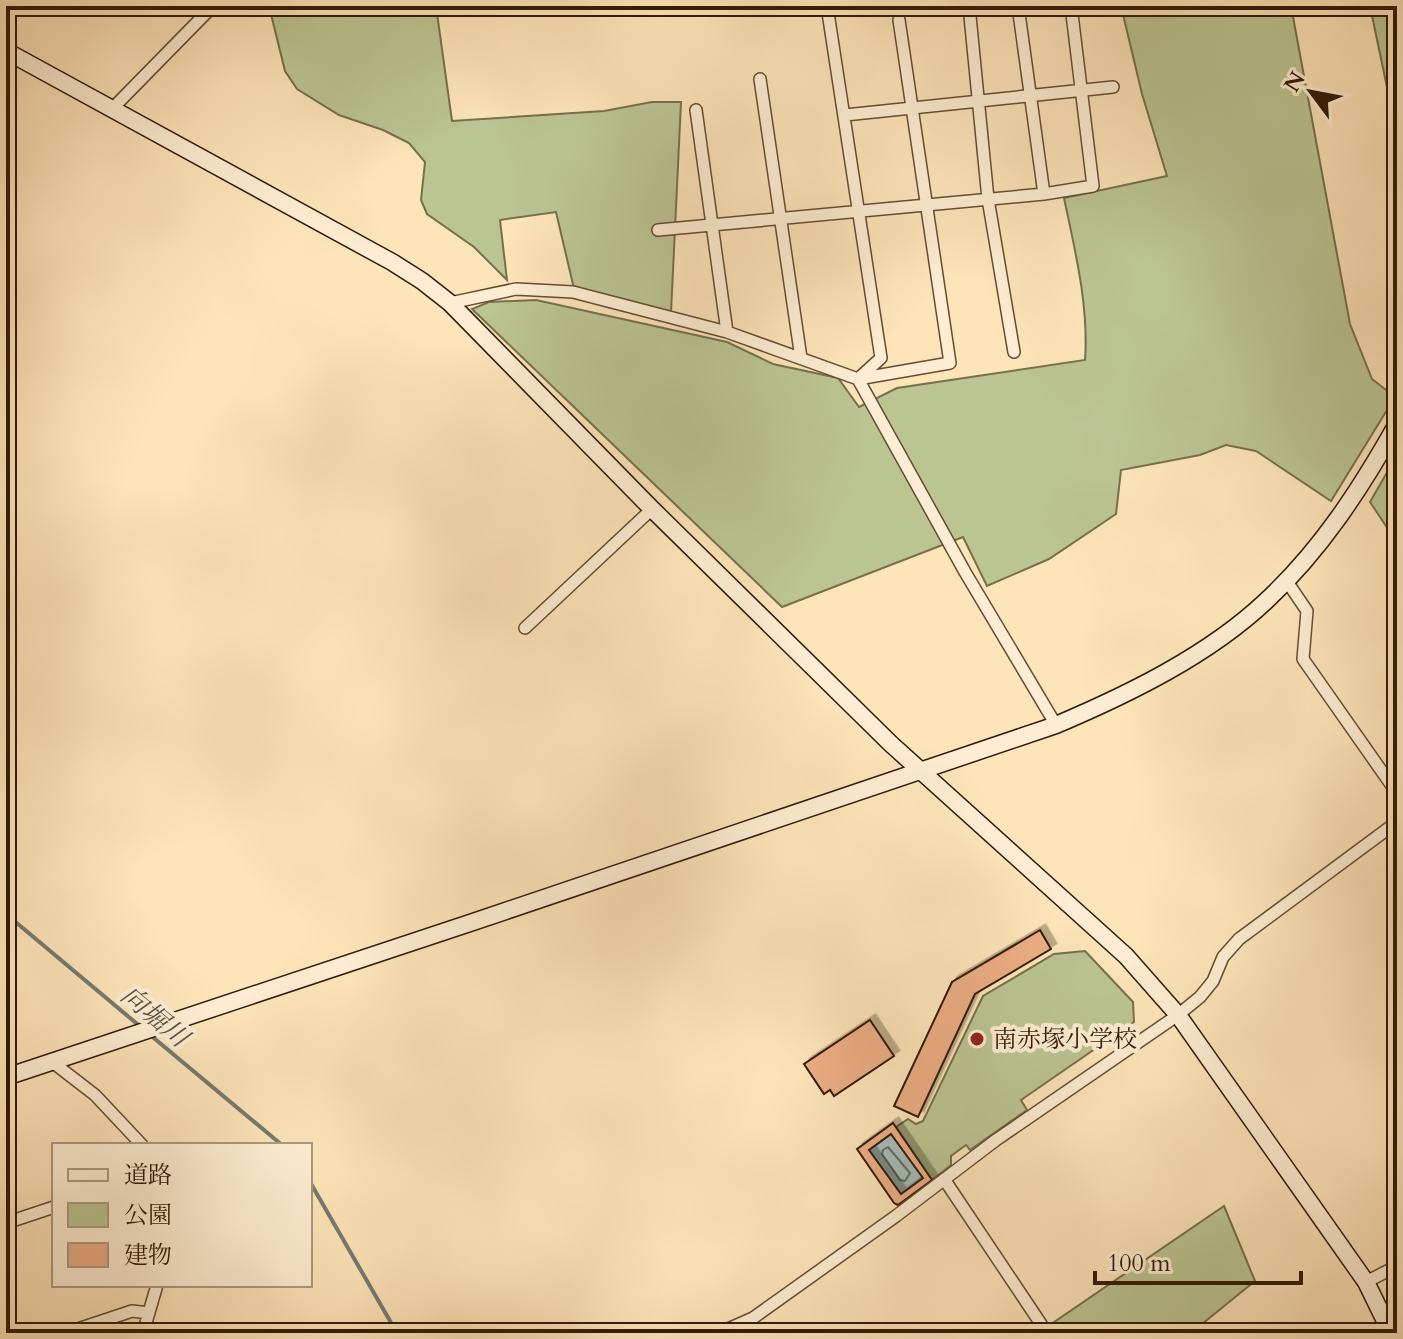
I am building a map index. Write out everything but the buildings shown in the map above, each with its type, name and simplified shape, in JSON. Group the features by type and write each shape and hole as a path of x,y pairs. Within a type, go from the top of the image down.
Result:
{"street":[{"path":"112,109 213,6"},
{"path":"827,6 881,358 858,379"},
{"path":"969,6 988,199 1014,352"},
{"path":"1018,6 1044,194"},
{"path":"658,230 1044,194 1093,186 1071,6"},
{"path":"450,303 516,289 573,292 727,332 858,379 950,363 899,20"},
{"path":"6,51 392,262 450,303 652,509 920,769 1126,956 1178,1015 1366,1282 1391,1333"},
{"path":"760,79 801,358"},
{"path":"845,115 1113,87"},
{"path":"696,110 727,332"},
{"path":"858,379 965,572 1056,725"},
{"path":"6,1077 1056,725 1114,701 1218,640 1266,601 1341,515 1397,424"},
{"path":"525,628 652,509"},
{"path":"1286,580 1307,611 1303,659 1397,793"},
{"path":"719,1333 753,1318 996,1140 1178,1015 1207,989 1223,957 1239,939 1397,822"},
{"path":"51,1061 95,1095 140,1143"},
{"path":"944,1179 1041,1324"},
{"path":"6,1223 52,1208"},
{"path":"1366,1282 1397,1266"},
{"path":"143,1333 156,1287"},
{"path":"66,1333 132,1311 149,1313"}],"green space":[{"path":"269,6 436,6 452,121 604,111 652,102 681,102 671,313 575,293 556,212 500,220 507,280 474,247 427,214 421,200 425,162 409,143 383,130 339,115 297,89 285,71"},
{"path":"1121,6 1291,6 1350,324 1372,379 1395,397 1331,501 1256,451 1226,445 1200,455 1121,470 1116,514 1049,559 987,586 963,537 782,607 472,309 489,302 536,300 727,342 773,364 838,378 859,407 897,388 1085,360 1083,299 1064,198 1167,176 1142,94"},
{"path":"1370,6 1397,6 1397,135"},
{"path":"1397,455 1397,522 1388,529 1370,502"},
{"path":"1085,951 1133,1002 1134,1022 1021,1100 1027,1110 970,1150 966,1145 951,1156 951,1165 932,1180 896,1127 908,1119 916,1124 923,1121 983,996 1054,954"},
{"path":"1224,1206 1255,1281 1191,1333 1038,1333"}],"water":[{"path":"891,1134 923,1178 901,1194 869,1150"}],"waterway":[{"path":"6,693 10,694"},
{"name":"向堀川","path":"6,914 142,1028"},
{"name":"向堀川","path":"149,1034 280,1143"},
{"name":"向堀川","path":"312,1185 397,1333"}],"place":[{"name":"南赤塚小学校","path":"977,1039"}]}
